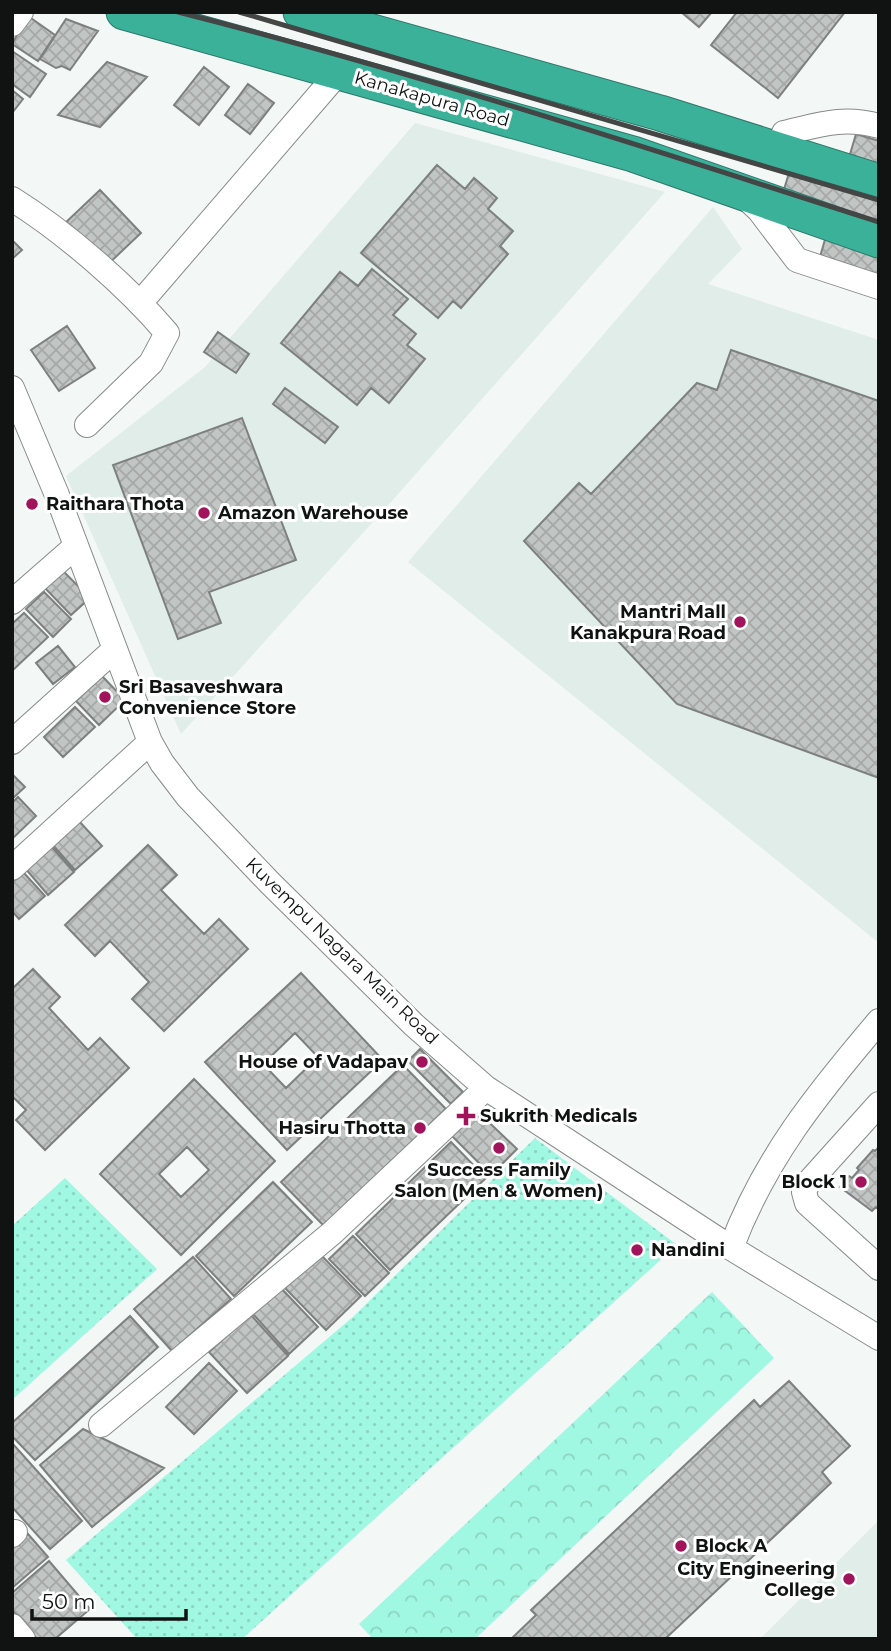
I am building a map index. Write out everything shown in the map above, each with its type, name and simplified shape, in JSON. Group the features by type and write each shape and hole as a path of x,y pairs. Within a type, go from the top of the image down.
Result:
{"highway":[{"name":"Kanakapura Road","path":"124,12 237,27 339,72 634,154 879,240"},
{"path":"301,12 646,109 879,182"}],"street":[{"path":"12,24 21,12"},
{"path":"141,302 339,72"},
{"path":"776,149 783,134 838,120 861,121 879,126"},
{"name":"Kanakapura Road","path":"739,191 759,210 797,260 879,287"},
{"path":"12,200 40,216 141,302 167,333 151,363 87,425"},
{"name":"Kuvempu Nagara Main Road","path":"12,388 20,435 76,546 150,742 188,797 270,883 414,1025 486,1088 730,1248 879,1338"},
{"path":"12,602 76,546"},
{"path":"12,741 114,650"},
{"path":"12,869 150,742"},
{"path":"730,1248 778,1150 802,1115 879,1021"},
{"path":"101,1424 332,1233 486,1088"},
{"path":"879,1104 808,1183 804,1192 807,1203 879,1268"},
{"path":"12,1626 23,1639"}],"shaded area":[{"path":"415,123 665,192 391,502 181,734 66,476 205,367"},
{"path":"713,207 742,249 708,284 879,340 879,943 408,562"},
{"name":"City Engineering College","path":"879,1520 879,1639 760,1639"}],"green space":[{"path":"535,1138 677,1245 242,1639 137,1639 66,1560 354,1316"},
{"path":"65,1178 157,1269 12,1400 12,1226"},
{"path":"712,1292 774,1358 475,1639 373,1639 359,1624"}],"building":[{"path":"681,12 712,12 699,27"},
{"path":"737,12 845,12 778,98 711,45"},
{"path":"28,16 55,35 38,61 12,44"},
{"path":"66,19 98,31 70,70 62,66 56,68 40,59"},
{"path":"12,51 46,74 30,97 12,84"},
{"path":"107,62 147,77 100,127 58,115"},
{"path":"204,67 229,87 199,125 174,105"},
{"path":"248,84 274,103 250,134 225,115"},
{"path":"12,90 23,99 12,113"},
{"path":"856,134 879,141 879,275 820,257 828,229 777,213 797,146 848,161"},
{"path":"437,165 465,189 474,178 497,198 488,209 513,231 500,246 508,254 461,308 453,301 438,318 361,253"},
{"path":"100,190 141,233 104,268 63,225"},
{"path":"12,240 22,250 12,259"},
{"path":"372,269 408,299 393,315 416,334 407,345 425,359 389,403 371,388 357,405 281,343 340,272 358,286"},
{"path":"67,326 95,368 59,391 31,350"},
{"path":"218,332 249,354 236,373 204,352"},
{"name":"Mantri Mall Kanakpura Road","path":"731,350 879,401 879,778 677,704 524,541 579,483 591,494 697,383 717,390"},
{"path":"285,388 338,427 325,443 273,404"},
{"name":"Amazon Warehouse","path":"242,418 296,560 209,592 221,623 178,639 113,465"},
{"path":"62,570 90,598 71,615 44,587"},
{"path":"44,592 71,619 53,637 26,609"},
{"path":"24,613 48,637 12,671 12,624"},
{"path":"58,646 75,667 53,684 36,663"},
{"path":"102,676 125,700 99,725 76,701"},
{"path":"75,707 95,727 63,757 44,737"},
{"path":"12,774 25,787 12,799"},
{"path":"18,797 36,816 12,839 12,803"},
{"path":"78,820 102,846 75,870 52,844"},
{"path":"148,845 177,875 161,890 204,934 219,919 248,949 164,1031 132,999 149,982 110,941 95,956 65,925"},
{"path":"51,846 74,872 48,895 25,868"},
{"path":"23,872 45,896 19,919 12,911 12,881"},
{"path":"33,969 60,997 49,1008 88,1050 100,1038 129,1068 45,1150 16,1120 26,1110 12,1096 12,989"},
{"path":"301,973 383,1060 287,1150 205,1062","holes":["295,1033 318,1057 286,1088 263,1064"]},
{"path":"420,1049 463,1092 451,1104 408,1061"},
{"path":"403,1065 446,1109 324,1226 281,1182"},
{"path":"194,1079 275,1161 181,1255 100,1174","holes":["187,1147 209,1170 181,1197 159,1174"]},
{"path":"478,1112 517,1149 491,1175 452,1136"},
{"path":"451,1142 486,1178 390,1270 356,1234"},
{"name":"Block 1","path":"879,1147 879,1210 876,1207 872,1211 840,1187 849,1176 852,1178 859,1170 857,1168"},
{"path":"273,1182 312,1222 234,1296 196,1256"},
{"path":"353,1236 389,1273 365,1296 329,1259"},
{"path":"320,1254 361,1296 326,1330 285,1288"},
{"path":"193,1257 231,1299 172,1351 134,1309"},
{"path":"281,1288 318,1327 289,1354 253,1314"},
{"path":"250,1314 288,1356 247,1393 209,1352"},
{"path":"130,1316 158,1347 35,1460 12,1436 12,1423"},
{"path":"209,1363 237,1391 194,1434 166,1407"},
{"name":"Block A","path":"789,1381 850,1446 822,1472 831,1483 665,1639 511,1639 536,1615 531,1610 754,1400 760,1407"},
{"path":"83,1429 164,1468 92,1527 40,1465"},
{"path":"12,1443 82,1521 50,1549 12,1507"},
{"path":"28,1534 48,1557 12,1588 12,1548"},
{"path":"49,1561 90,1609 55,1639 37,1639 12,1610 12,1593"}],"railway":[{"path":"178,12 443,85 879,222"},
{"path":"239,12 879,200"}],"place":[{"name":"Raithara Thota","path":"32,504"},
{"name":"Amazon Warehouse","path":"204,513"},
{"name":"Mantri Mall Kanakpura Road","path":"740,622"},
{"name":"Sri Basaveshwara Convenience Store","path":"105,697"},
{"name":"House of Vadapav","path":"422,1062"},
{"name":"Sukrith Medicals","path":"466,1116"},
{"name":"Hasiru Thotta","path":"420,1128"},
{"name":"Success Family Salon (Men & Women)","path":"499,1148"},
{"name":"Block 1","path":"861,1182"},
{"name":"Nandini","path":"637,1250"},
{"name":"Block A","path":"681,1546"},
{"name":"City Engineering College","path":"849,1579"}]}
